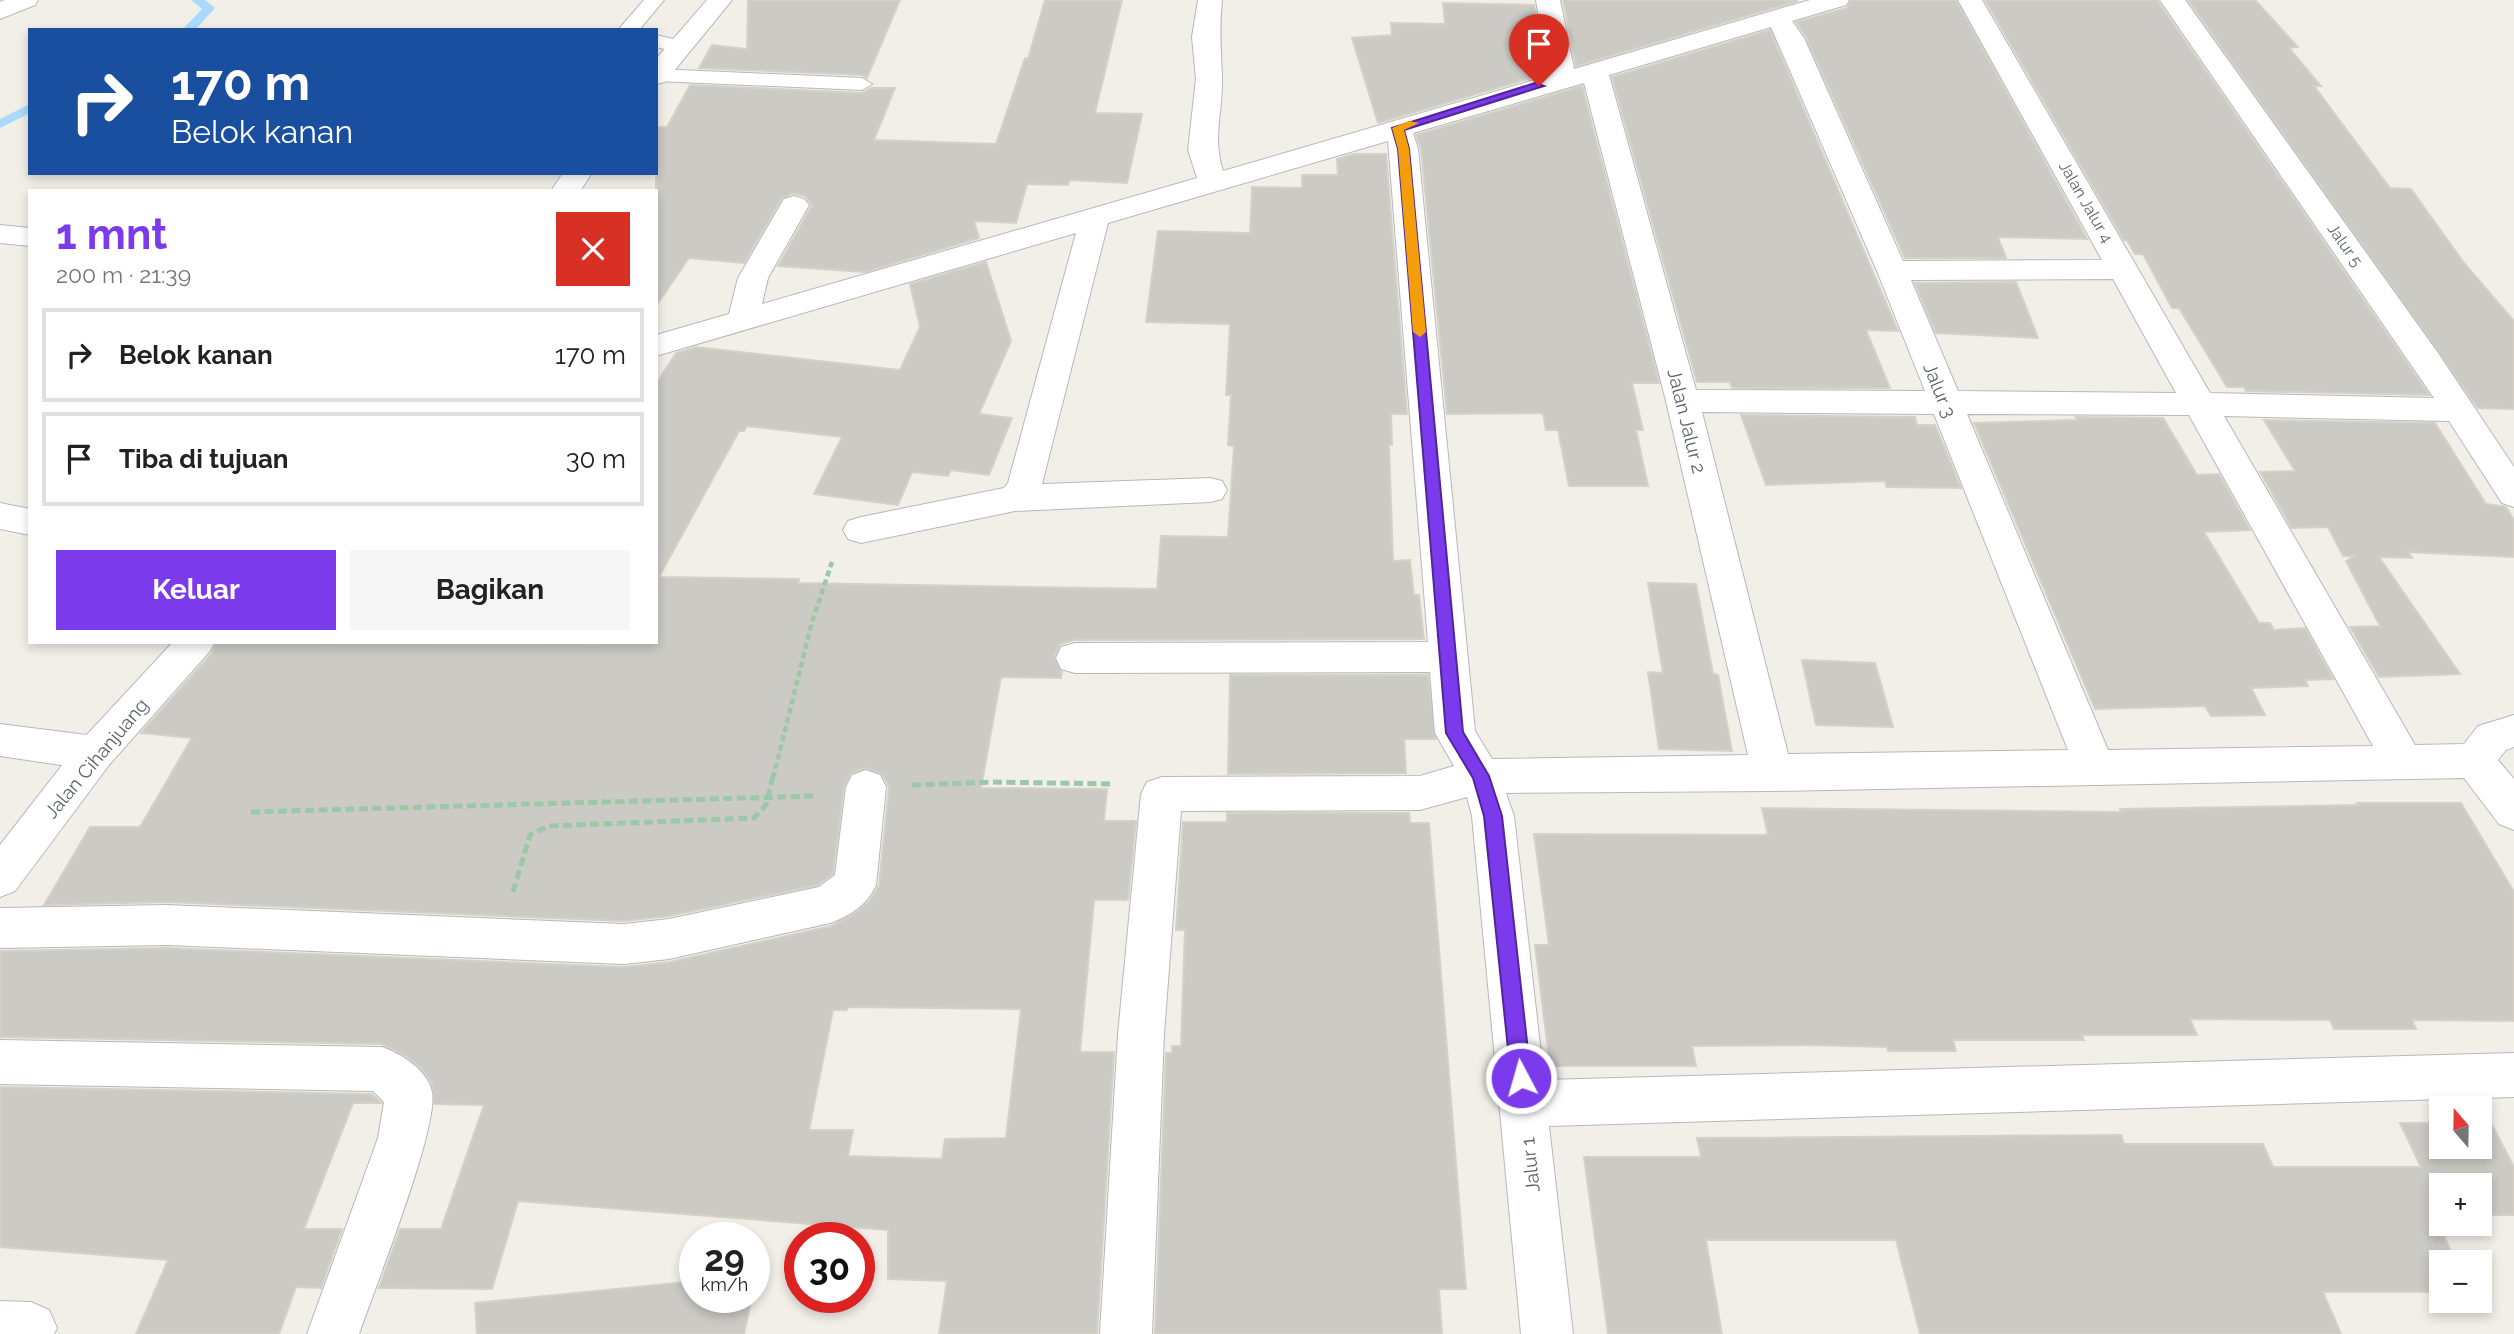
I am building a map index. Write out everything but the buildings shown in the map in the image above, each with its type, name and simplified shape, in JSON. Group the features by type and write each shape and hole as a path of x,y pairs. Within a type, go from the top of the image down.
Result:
{"street":[{"path":"0,11 26,0"},
{"path":"658,74 720,0"},
{"path":"1210,0 1205,37 1209,79 1202,150 1212,181"},
{"path":"1548,0 1562,78"},
{"path":"658,345 1562,78 1837,0"},
{"name":"Jalan Jalur 4","path":"1970,0 2402,760"},
{"name":"Jalur 5","path":"2172,0 2460,410 2514,494"},
{"name":"Jalur 3","path":"1777,17 1791,38 1892,271 2095,768"},
{"name":"Jalan Jalur 2","path":"1594,69 1683,401 1773,774"},
{"name":"Jalur 1","path":"1398,128 1404,149 1455,733 1480,776 1493,816 1548,1334"},
{"path":"567,189 577,175"},
{"path":"743,321 753,278 794,205"},
{"path":"1015,498 1024,487 1095,217"},
{"path":"0,234 28,237"},
{"path":"1892,271 2124,269"},
{"path":"1683,401 2202,404 2460,410"},
{"path":"861,530 1015,498 1210,490"},
{"path":"0,516 28,522"},
{"name":"Jalan Cihanjuang","path":"0,878 95,753 194,644"},
{"path":"1075,658 1448,657"},
{"path":"2474,761 2492,738 2514,731"},
{"path":"0,740 95,753"},
{"path":"1126,1334 1141,1034 1162,794 1420,793 1480,776 1773,774 2402,760 2474,761 2491,779 2514,812"},
{"path":"0,928 167,925 624,944 669,939 830,904 855,885 866,787"},
{"path":"0,1062 382,1069 409,1093 402,1138 333,1334"},
{"path":"1524,1104 2514,1075"}],"lane":[{"path":"630,28 654,0"},
{"path":"658,41 683,47"},
{"path":"658,75 862,84"}],"path":[{"path":"499,940 530,835 538,830 548,826 754,818 761,812 766,805 812,622 831,565 842,545 861,530"},
{"path":"251,812 812,796 866,787 992,782 1112,784 1162,794"}],"waterway":[{"path":"190,28 209,8 197,0"},
{"path":"0,124 28,109"}],"slow traffic":[{"path":"1413,123 1398,128 1404,149 1420,332"}],"route":[{"path":"1521,1078 1493,816 1480,776 1455,733 1404,149 1398,128 1539,86"}]}
